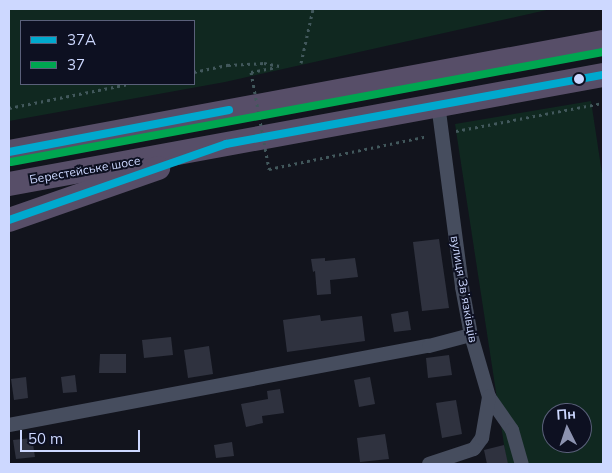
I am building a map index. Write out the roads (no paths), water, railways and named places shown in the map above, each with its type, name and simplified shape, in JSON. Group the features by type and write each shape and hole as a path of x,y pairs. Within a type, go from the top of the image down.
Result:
{"highway":[{"path":"9,152 603,42"},
{"name":"Берестейське шосе","path":"9,184 603,75"},
{"path":"9,220 226,144"}],"street":[{"name":"вулиця Звʼязківців","path":"438,104 471,335 489,397 512,430 522,464"},
{"path":"9,425 429,346 471,335"},
{"path":"429,464 474,449 482,438 489,397"}]}
